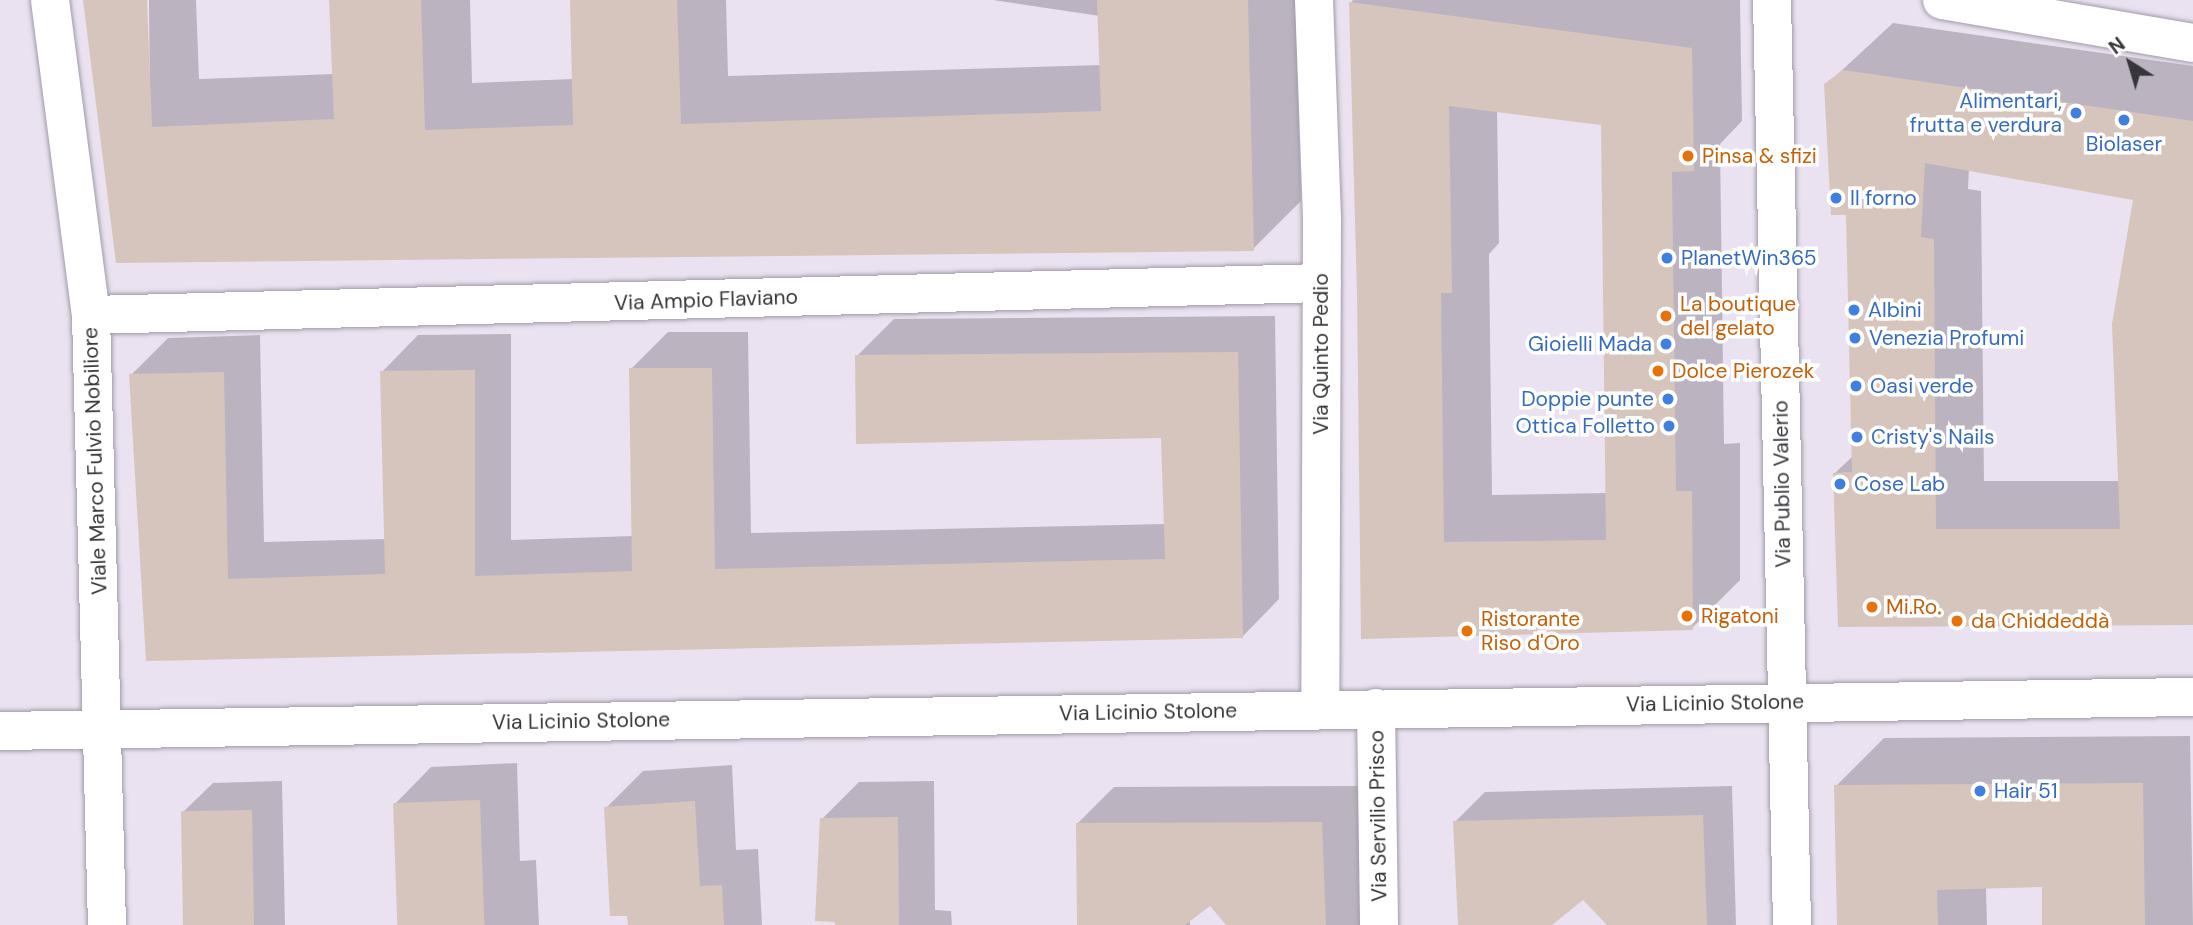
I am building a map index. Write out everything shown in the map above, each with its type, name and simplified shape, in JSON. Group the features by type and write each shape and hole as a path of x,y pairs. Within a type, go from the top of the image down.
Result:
{"street":[{"name":"Viale Marco Fulvio Nobiliore","path":"50,0 91,315 107,925"},
{"name":"Via Quinto Pedio","path":"1314,0 1322,283 1320,709"},
{"name":"Via Publio Valerio","path":"1772,0 1792,925"},
{"path":"1942,0 2193,43"},
{"name":"Via Ampio Flaviano","path":"91,315 1322,283"},
{"name":"Via Licinio Stolone","path":"0,731 2193,697"},
{"name":"Via Servilio Prisco","path":"1376,708 1379,925"}],"building":[{"path":"83,0 147,0 152,127 334,119 329,0 421,0 425,130 573,125 570,0 677,0 681,124 1101,111 1097,0 1248,0 1254,251 116,263"},
{"path":"1349,2 1692,48 1694,171 1672,172 1676,491 1692,491 1693,630 1361,639 1357,294","holes":["1449,106 1601,125 1606,540 1444,542 1441,293 1452,293"]},
{"path":"1843,70 2193,121 2193,625 1838,627 1833,473 1852,472 1846,215 1831,215 1824,84","holes":["1925,163 2133,200 2112,324 2120,529 1936,529 1934,239 1921,237"]},
{"path":"1238,352 1243,638 146,661 129,374 224,372 228,579 385,574 380,371 475,370 475,576 632,571 629,368 712,368 715,569 1165,559 1161,438 856,444 855,355"},
{"path":"2143,783 2145,925 2042,925 2042,887 1937,890 1938,925 1837,925 1834,785"},
{"path":"480,800 484,925 397,925 393,803"},
{"path":"695,801 700,886 722,885 724,925 628,925 627,916 610,916 604,807"},
{"path":"252,810 254,925 183,925 181,811"},
{"path":"1703,815 1707,925 1607,925 1583,900 1552,925 1458,925 1453,821"},
{"path":"898,817 899,925 835,925 835,922 815,921 820,818"},
{"path":"1322,822 1326,925 1226,925 1210,906 1185,925 1077,925 1076,823"}],"place":[{"name":"Alimentari, frutta e verdura","path":"2076,113"},
{"name":"Biolaser","path":"2124,120"},
{"name":"Pinsa & sfizi","path":"1688,156"},
{"name":"Il forno","path":"1836,198"},
{"name":"PlanetWin365","path":"1667,258"},
{"name":"Albini","path":"1854,310"},
{"name":"La boutique del gelato","path":"1666,316"},
{"name":"Venezia Profumi","path":"1855,338"},
{"name":"Gioielli Mada","path":"1666,344"},
{"name":"Dolce Pierozek","path":"1658,371"},
{"name":"Oasi verde","path":"1856,386"},
{"name":"Doppie punte","path":"1668,399"},
{"name":"Ottica Folletto","path":"1669,426"},
{"name":"Cristy's Nails","path":"1857,437"},
{"name":"Cose Lab","path":"1840,484"},
{"name":"Mi.Ro.","path":"1872,607"},
{"name":"Rigatoni","path":"1687,616"},
{"name":"da Chiddeddà","path":"1957,621"},
{"name":"Ristorante Riso d'Oro","path":"1467,631"},
{"name":"Hair 51","path":"1980,791"}]}
